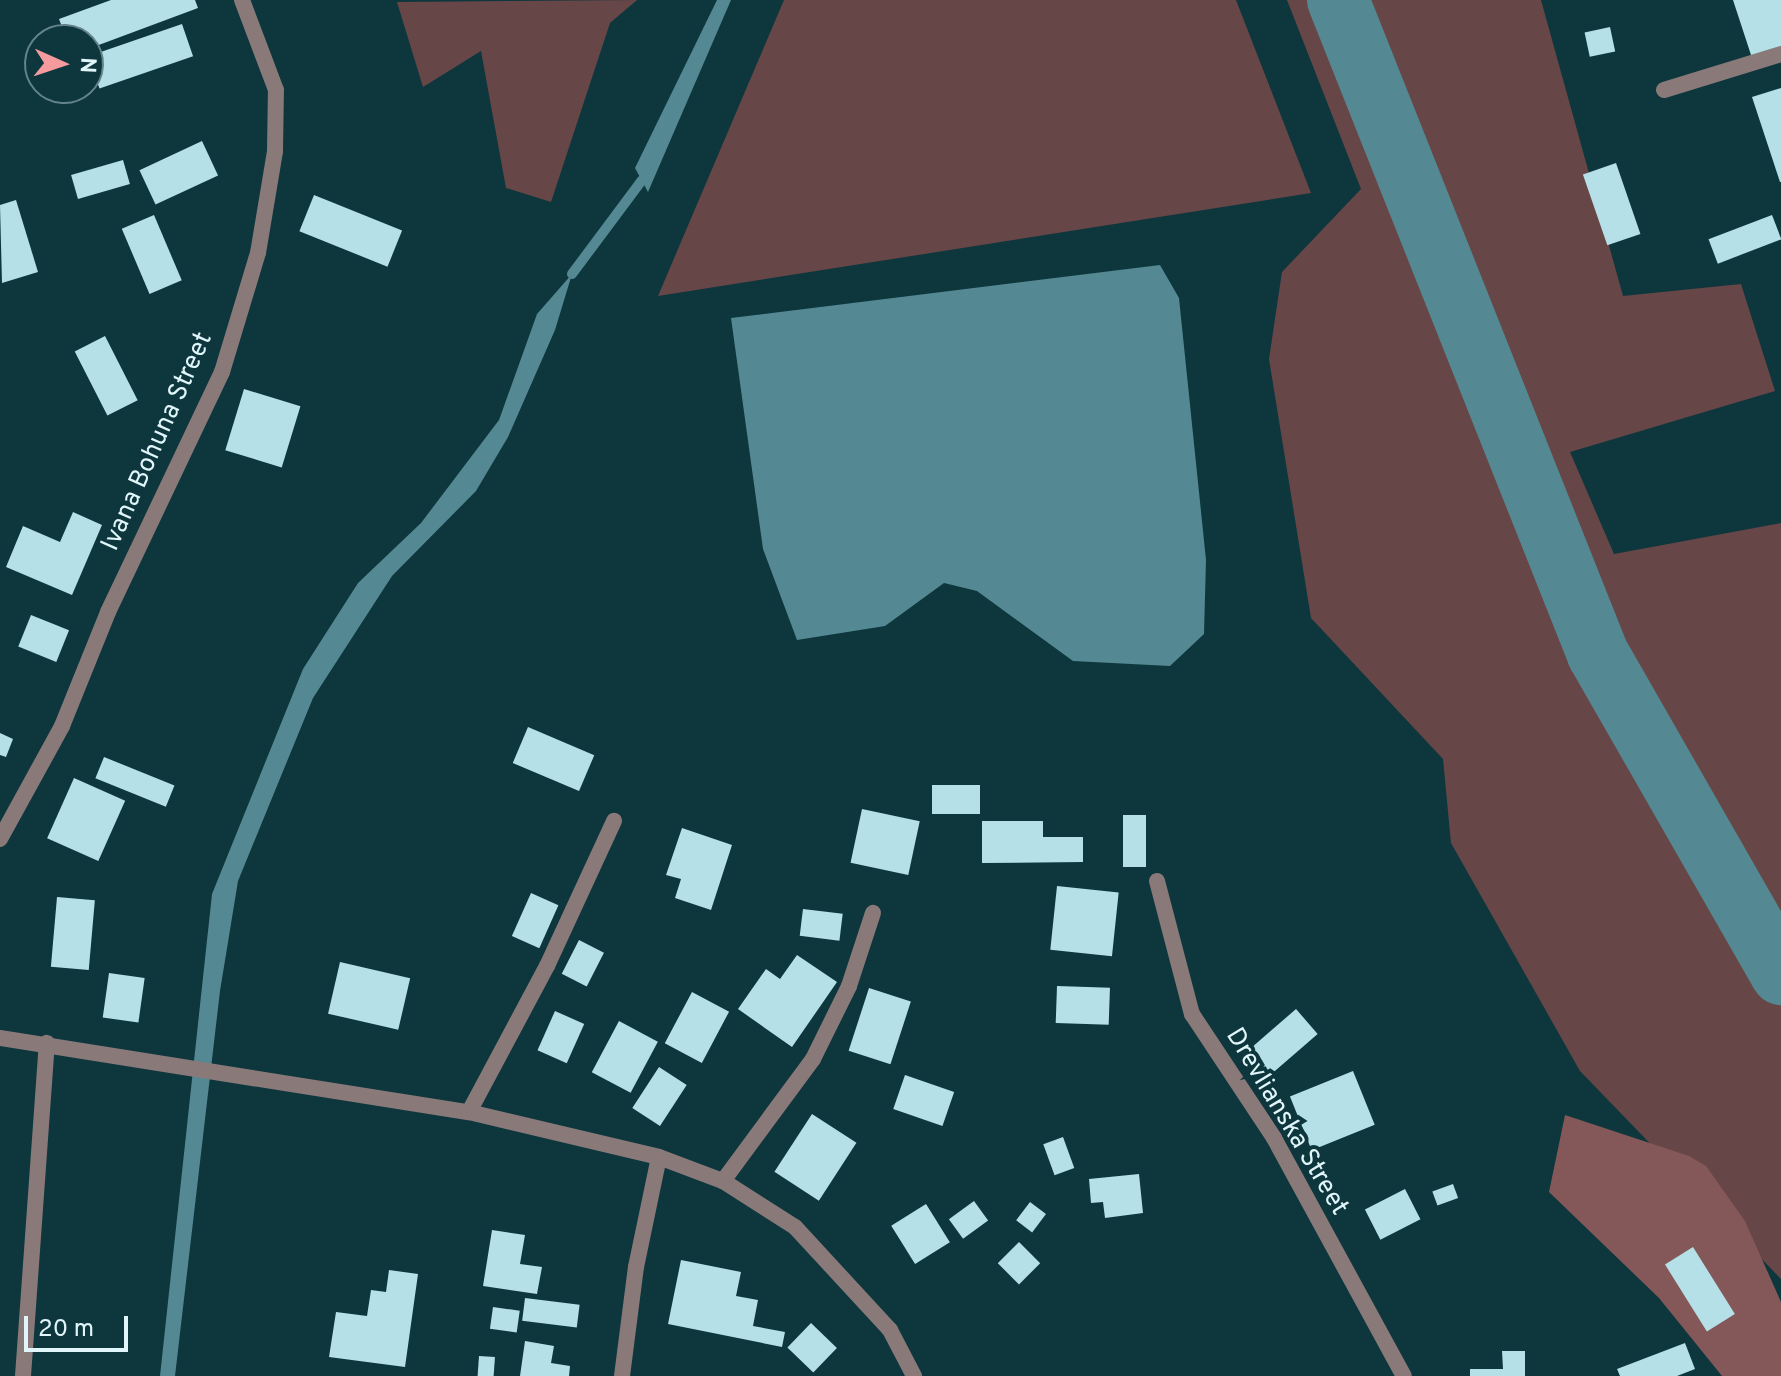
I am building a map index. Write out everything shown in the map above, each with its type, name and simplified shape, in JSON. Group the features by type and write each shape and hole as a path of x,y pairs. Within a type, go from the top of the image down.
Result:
{"street":[{"name":"Ivana Bohuna Street","path":"0,839 62,726 108,612 222,372 258,253 275,151 276,90 242,0"},
{"path":"1664,90 1781,54"},
{"path":"469,1112 547,966 614,821"},
{"name":"Drevlianska Street","path":"1157,881 1192,1014 1274,1138 1404,1376"},
{"path":"723,1181 813,1059 849,986 873,913"},
{"path":"0,1038 469,1112 659,1157 723,1181 795,1227 890,1330 914,1376"},
{"path":"23,1376 47,1043"},
{"path":"622,1376 636,1267 659,1157"}],"shaded area":[{"path":"637,0 610,23 551,202 506,188 481,51 423,87 397,2"},
{"path":"784,0 1236,0 1311,193 658,296"},
{"path":"1287,0 1541,0 1623,296 1741,284 1775,391 1570,452 1614,554 1781,523 1781,1279 1580,1071 1451,843 1443,759 1311,618 1269,359 1282,272 1361,189"},
{"path":"1565,1115 1689,1156 1706,1166 1745,1221 1781,1302 1781,1376 1722,1376 1659,1298 1549,1192"}],"water":[{"path":"717,0 731,0 648,192 635,168"},
{"path":"1308,0 1340,0 1379,98 1360,130"},
{"path":"1160,265 1179,298 1206,560 1204,634 1170,666 1073,661 977,591 944,583 885,626 797,640 763,549 731,318"},
{"path":"572,274 555,330 508,437 476,491 392,576 313,698 238,881 220,991 175,1376 160,1376 212,894 303,669 358,583 421,523 499,420 537,314"}],"building":[{"path":"111,0 195,0 198,8 104,43 104,24 61,24 59,19"},
{"path":"1733,0 1781,0 1781,49 1752,58"},
{"path":"182,24 193,56 104,87 104,51"},
{"path":"1610,27 1615,51 1590,57 1585,32"},
{"path":"1781,88 1781,182 1780,182 1752,97"},
{"path":"202,141 218,175 156,205 139,170"},
{"path":"123,160 130,184 78,199 71,175"},
{"path":"1616,163 1640,234 1607,245 1583,174"},
{"path":"314,195 402,231 387,267 299,231"},
{"path":"16,200 38,272 2,283 0,205"},
{"path":"154,215 182,280 150,294 122,229"},
{"path":"1772,215 1781,239 1718,264 1709,239"},
{"path":"105,336 138,400 107,416 75,351"},
{"path":"244,389 300,406 282,467 225,450"},
{"path":"73,512 102,525 72,595 6,567 23,526 60,542"},
{"path":"31,615 69,630 56,662 18,647"},
{"path":"528,727 594,755 579,791 513,763"},
{"path":"0,733 13,739 6,757 0,755"},
{"path":"104,757 174,785 166,807 95,778"},
{"path":"74,778 125,801 98,861 47,838"},
{"path":"932,785 980,785 980,814 932,814"},
{"path":"862,809 920,821 908,875 851,863"},
{"path":"1123,815 1146,815 1146,867 1123,867"},
{"path":"982,821 1043,821 1043,837 1083,837 1083,862 982,863"},
{"path":"682,828 732,845 711,910 675,898 681,879 666,875"},
{"path":"1057,886 1119,892 1112,956 1050,950"},
{"path":"531,893 558,905 539,948 512,936"},
{"path":"57,897 95,900 89,970 51,967"},
{"path":"803,909 843,914 839,941 800,936"},
{"path":"579,940 604,953 587,987 562,974"},
{"path":"797,955 837,982 792,1047 738,1009 766,969 780,979"},
{"path":"340,962 410,978 398,1030 328,1014"},
{"path":"109,973 145,978 138,1023 103,1018"},
{"path":"1057,986 1110,988 1109,1025 1056,1023"},
{"path":"869,988 911,1002 890,1064 849,1051"},
{"path":"692,992 729,1012 702,1063 665,1043"},
{"path":"1296,1009 1318,1034 1262,1082 1240,1058"},
{"path":"555,1011 584,1024 567,1063 538,1050"},
{"path":"619,1021 658,1042 631,1093 592,1072"},
{"path":"659,1067 687,1085 660,1126 632,1108"},
{"path":"1353,1071 1375,1125 1312,1150 1290,1096"},
{"path":"905,1075 954,1092 942,1126 893,1109"},
{"path":"812,1114 856,1143 819,1201 774,1172"},
{"path":"1063,1137 1074,1168 1055,1175 1043,1144"},
{"path":"1139,1174 1143,1213 1105,1218 1103,1202 1091,1203 1089,1179"},
{"path":"1453,1184 1458,1198 1437,1206 1432,1192"},
{"path":"1405,1189 1420,1219 1380,1240 1365,1209"},
{"path":"974,1201 988,1220 963,1239 949,1219"},
{"path":"1030,1202 1046,1214 1032,1232 1016,1220"},
{"path":"926,1204 950,1242 915,1264 891,1226"},
{"path":"492,1230 525,1235 520,1264 542,1267 537,1294 483,1286"},
{"path":"1019,1242 1040,1263 1019,1284 998,1263"},
{"path":"1693,1247 1735,1314 1707,1331 1665,1264"},
{"path":"681,1260 741,1272 736,1296 758,1300 753,1326 785,1332 782,1347 668,1324"},
{"path":"389,1270 418,1274 405,1367 329,1357 336,1312 367,1316 371,1290 386,1292"},
{"path":"525,1298 580,1305 577,1328 522,1321"},
{"path":"493,1307 520,1311 517,1333 490,1329"},
{"path":"811,1323 837,1348 813,1372 787,1347"},
{"path":"525,1341 554,1346 551,1363 570,1366 569,1376 520,1376"},
{"path":"1685,1343 1695,1369 1677,1376 1620,1376 1617,1369"},
{"path":"1502,1351 1525,1351 1525,1376 1470,1376 1470,1369 1503,1369"},
{"path":"479,1356 495,1357 494,1376 478,1376"}],"waterway":[{"path":"1338,0 1598,654 1781,974"},
{"path":"572,274 642,180"}]}
